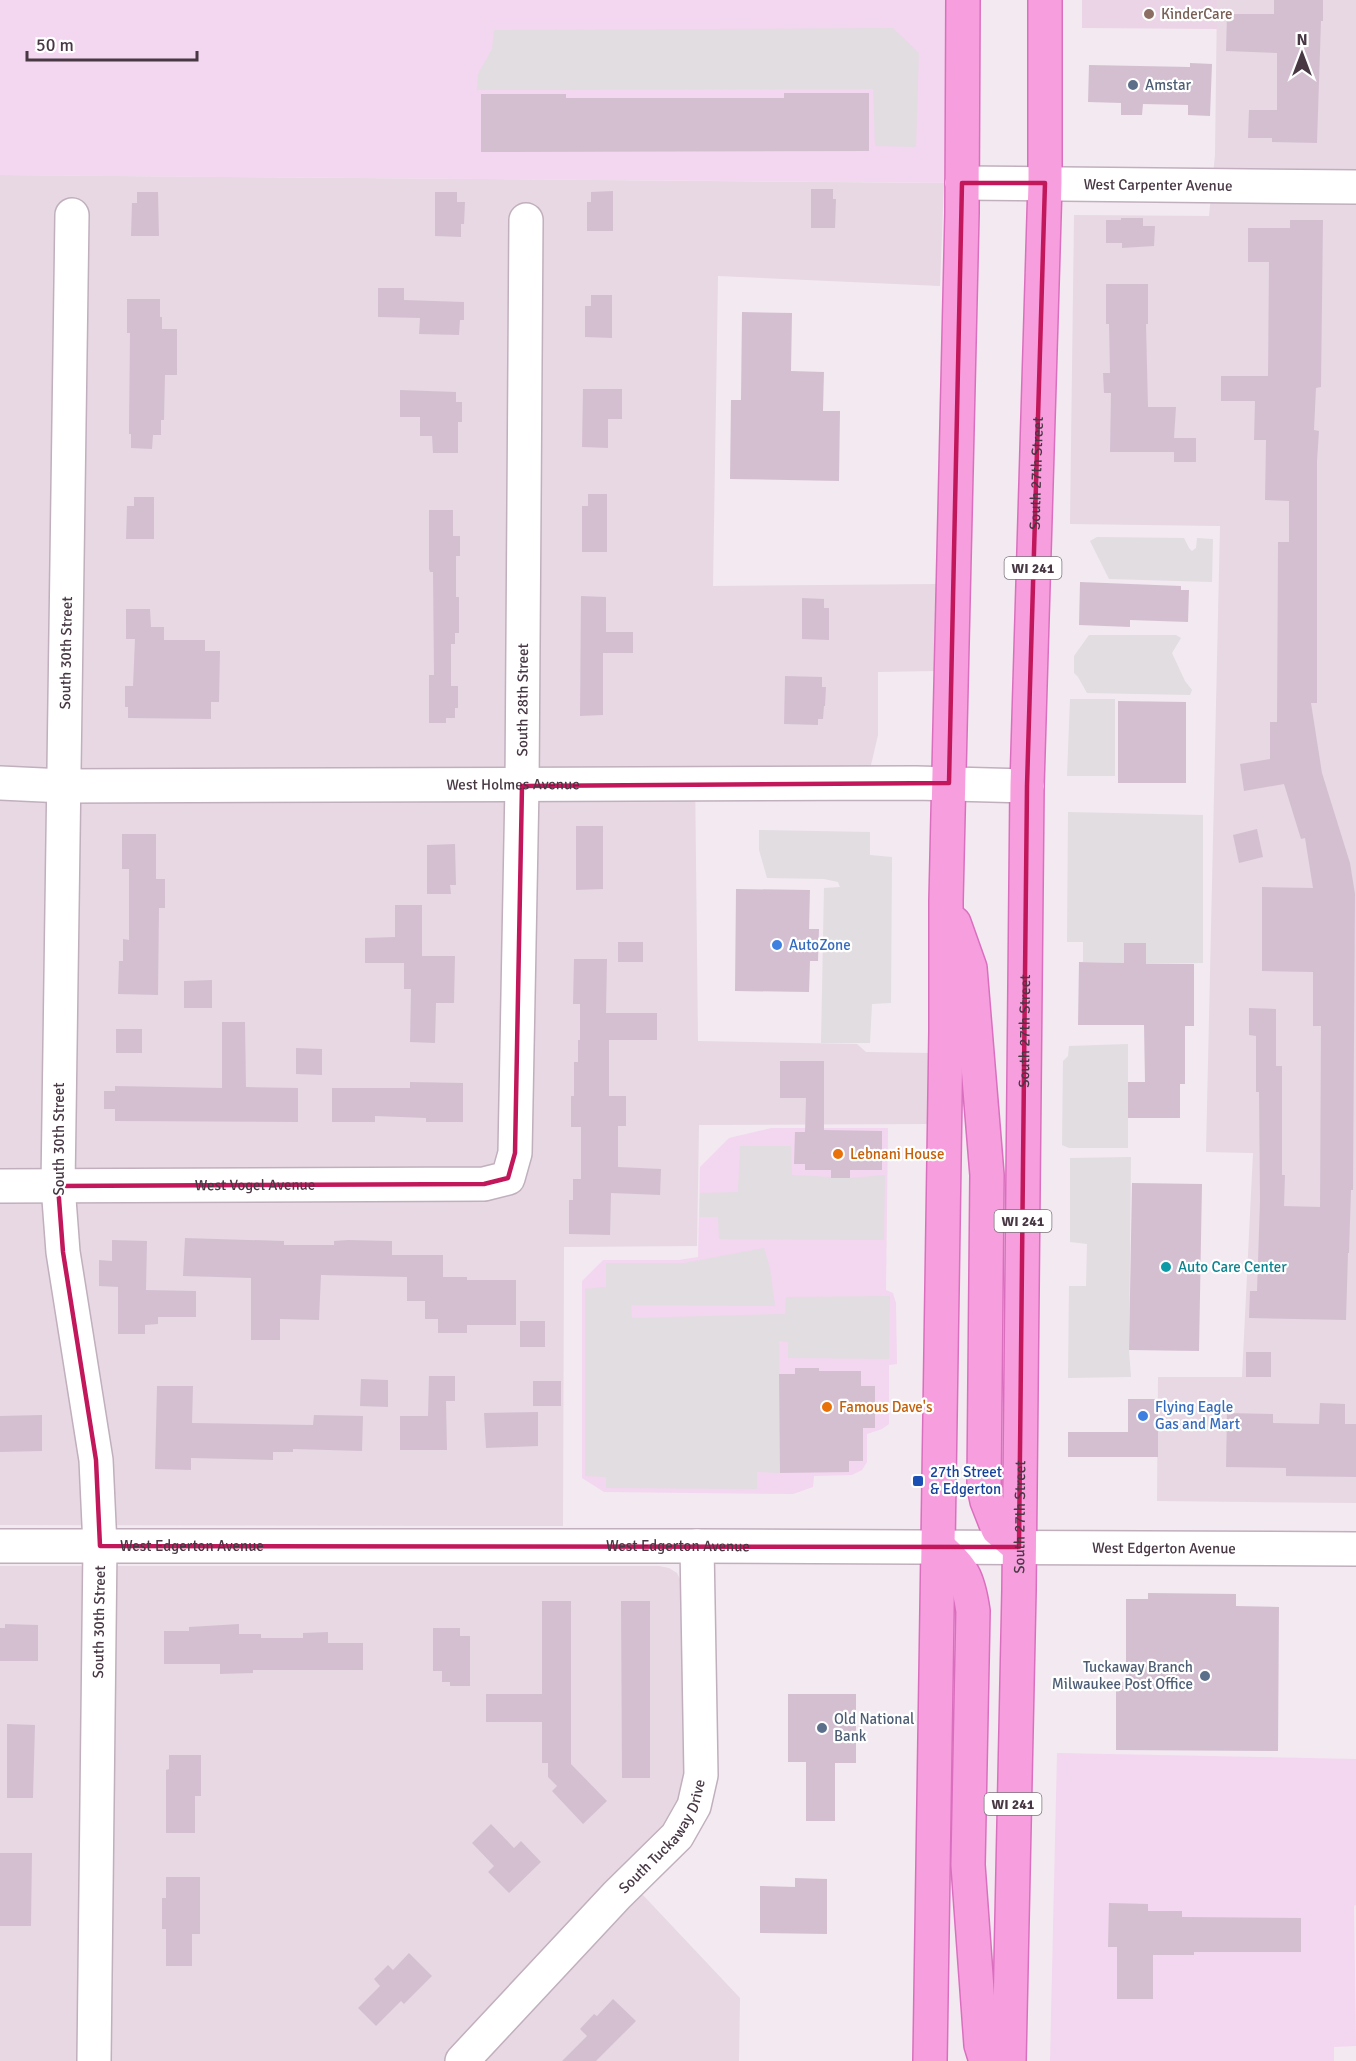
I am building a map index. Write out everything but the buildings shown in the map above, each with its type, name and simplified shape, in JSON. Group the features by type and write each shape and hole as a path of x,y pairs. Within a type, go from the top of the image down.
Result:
{"main road":[{"path":"930,2061 946,901 962,183 963,0"},
{"name":"South 27th Street","path":"1009,2061 1019,1547 1027,786 1045,183 1045,0"},
{"path":"946,901 970,968 987,1175 984,1486 987,1501 998,1528 1019,1547"},
{"path":"938,1547 959,1566 970,1590 973,1611 968,1865 981,2045 986,2061"}],"street":[{"name":"West Carpenter Avenue","path":"962,183 1356,187"},
{"name":"South 30th Street","path":"72,215 58,1186 63,1252 96,1460 100,1546 94,2061"},
{"name":"South 28th Street","path":"508,1178 514,1153 522,786 526,220"},
{"name":"West Holmes Avenue","path":"0,783 64,786 949,783 1027,786"},
{"name":"West Vogel Avenue","path":"0,1186 484,1184 508,1178"},
{"name":"West Edgerton Avenue","path":"0,1546 1356,1549"},
{"name":"South Tuckaway Drive","path":"462,2061 617,1895 677,1836 694,1806 701,1775 697,1546"}],"highlighted area":[{"path":"962,183 1045,183 1027,786 1019,1547 100,1546 96,1460 63,1252 58,1186 484,1184 508,1178 515,1153 522,786 949,783"}],"shaded area":[{"path":"0,0 963,0 962,183 0,175"},
{"name":"KinderCare","path":"1082,0 1217,0 1217,29 1082,28"},
{"path":"1217,0 1356,0 1356,1503 1157,1501 1158,1377 1242,1377 1253,1153 1206,1152 1220,526 1070,524 1074,215 1209,216 1215,155"},
{"path":"893,28 919,53 916,147 875,146 873,89 477,90 478,74 492,49 494,30"},
{"path":"0,175 944,183 940,286 718,276 713,586 937,584 935,671 878,672 878,735 871,765 865,771 695,772 698,1041 857,1044 866,1052 929,1053 927,1124 699,1125 697,1246 564,1247 563,1526 0,1525"},
{"path":"1097,537 1184,538 1192,551 1196,548 1197,538 1213,539 1212,582 1109,579 1090,541"},
{"path":"1089,635 1176,635 1181,638 1172,653 1185,681 1192,690 1190,695 1087,693 1074,673 1074,656"},
{"path":"1070,699 1115,699 1115,776 1067,776"},
{"path":"1068,812 1203,815 1203,963 1146,964 1146,943 1125,943 1124,963 1083,962 1083,942 1067,942"},
{"path":"759,830 870,832 870,855 892,857 891,1003 872,1004 870,1043 821,1043 824,888 840,887 838,882 824,879 767,878 759,850"},
{"path":"1128,1044 1128,1148 1069,1148 1062,1145 1063,1061 1068,1056 1069,1046"},
{"path":"771,1128 888,1128 886,1290 893,1293 896,1303 897,1364 889,1365 889,1424 867,1434 867,1462 862,1470 852,1475 814,1476 813,1487 793,1494 604,1492 582,1478 582,1281 603,1260 679,1260 698,1257 700,1167 729,1138"},
{"path":"740,1146 791,1146 792,1175 850,1178 885,1175 884,1240 719,1239 718,1217 700,1217 700,1193 738,1192"},
{"path":"1131,1157 1129,1350 1131,1377 1068,1378 1069,1286 1086,1286 1087,1244 1070,1242 1070,1158"},
{"path":"764,1248 770,1268 775,1306 631,1305 632,1318 785,1314 786,1297 890,1296 889,1359 788,1358 788,1342 779,1341 780,1473 757,1472 757,1489 606,1488 606,1477 585,1476 585,1289 606,1287 606,1263 684,1263"},
{"path":"0,1566 659,1566 677,1573 682,1583 686,1784 670,1819 625,1876 740,1998 739,2061 0,2061"},
{"path":"1057,1753 1356,1759 1356,1905 1354,1906 1356,2046 1334,2047 1334,2061 1050,2061"}],"place":[{"name":"KinderCare","path":"1149,14"},
{"name":"Amstar","path":"1133,85"},
{"name":"AutoZone","path":"777,945"},
{"name":"Lebnani House","path":"838,1154"},
{"name":"Auto Care Center","path":"1166,1267"},
{"name":"Famous Dave's","path":"827,1407"},
{"name":"Flying Eagle Gas and Mart","path":"1143,1416"},
{"name":"27th Street & Edgerton","path":"918,1481"},
{"name":"Tuckaway Branch Milwaukee Post Office","path":"1205,1676"},
{"name":"Old National Bank","path":"822,1728"}]}
